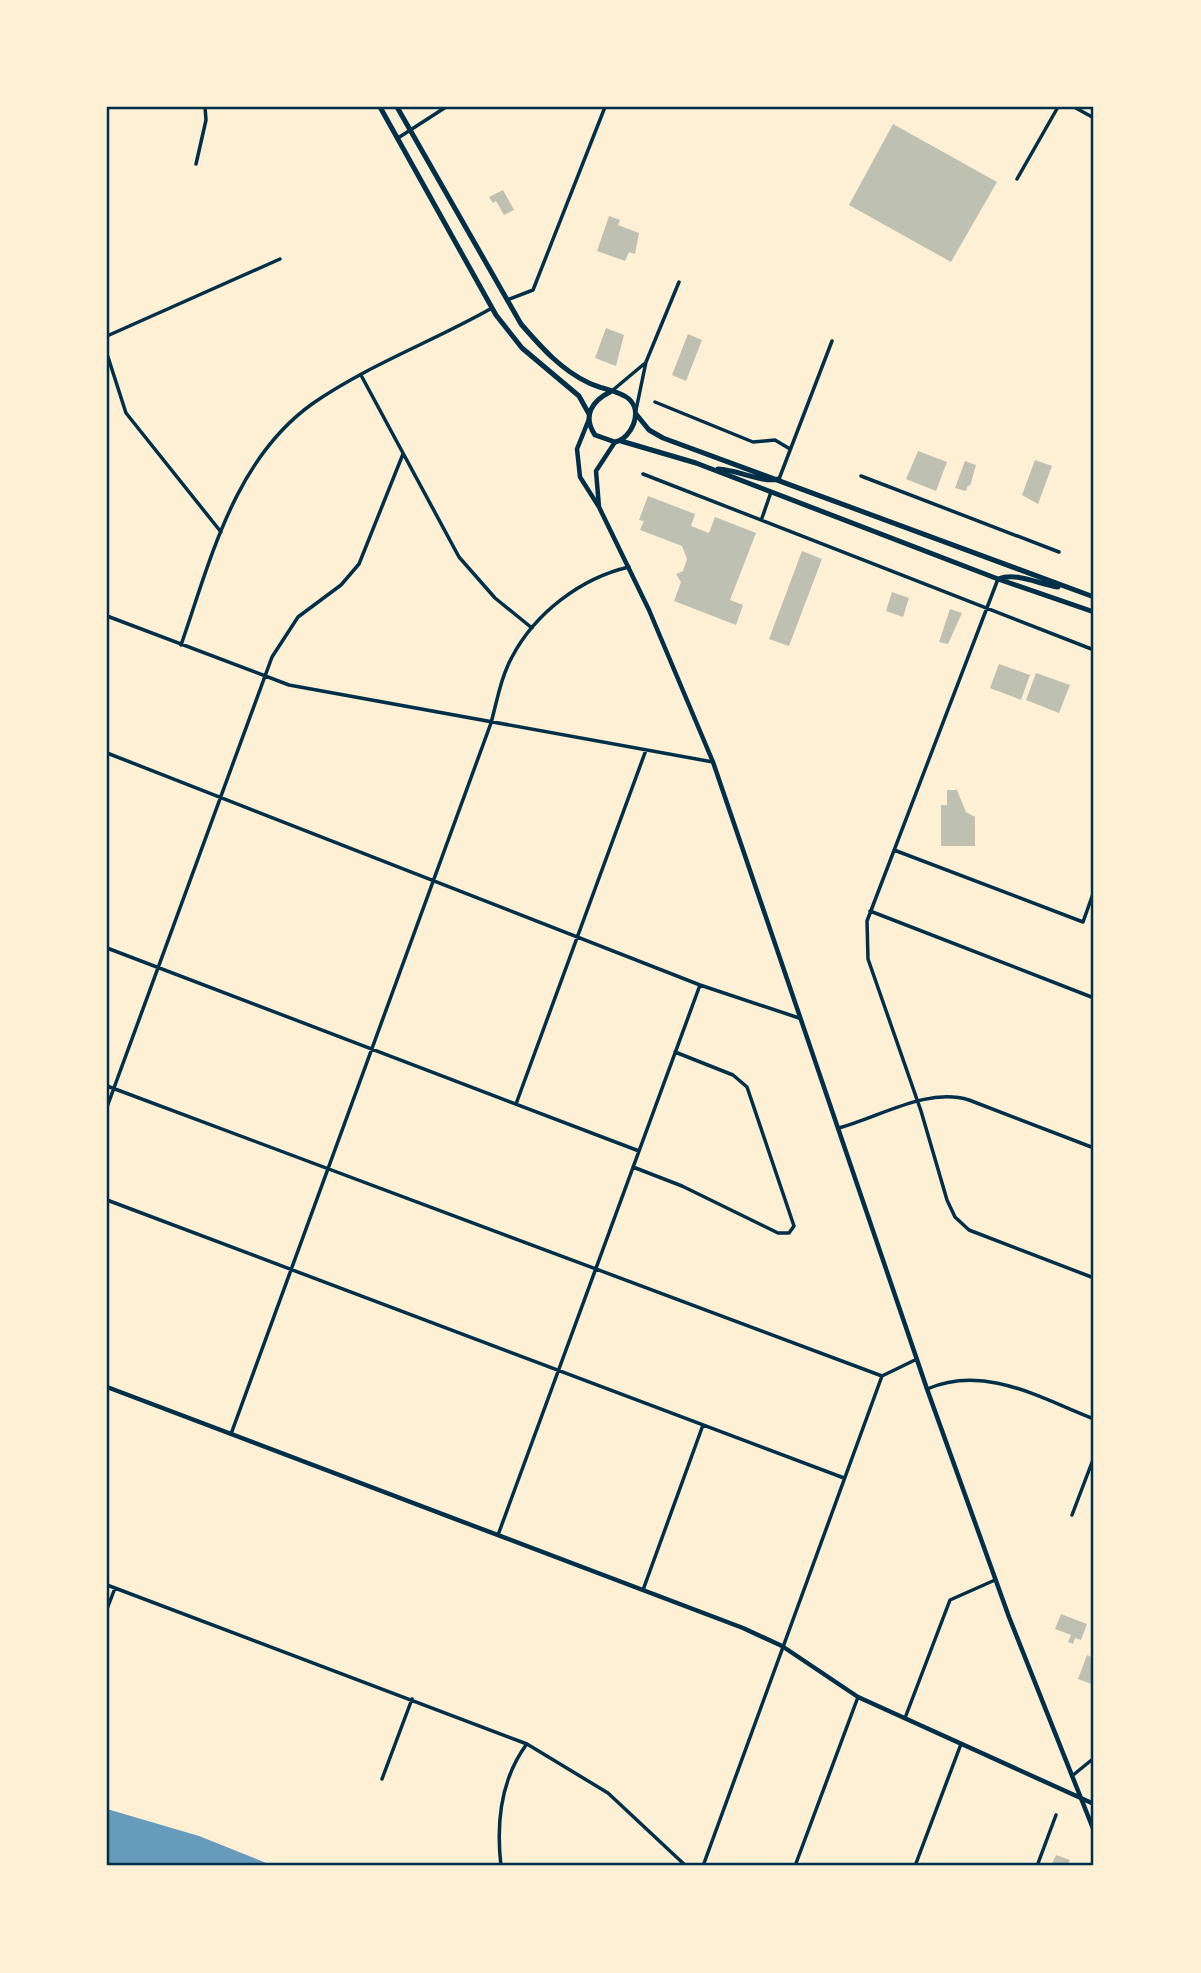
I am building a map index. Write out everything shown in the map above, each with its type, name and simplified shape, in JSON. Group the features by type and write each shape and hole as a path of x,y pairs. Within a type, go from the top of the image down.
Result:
{"main road":[{"path":"380,107 492,308 522,348 579,396 595,435 713,469 998,579 1094,612"},
{"path":"397,107 506,301 546,353 570,373 631,400 649,430 663,438 1094,597"},
{"path":"611,392 598,398 589,417 578,449 580,477 629,567 713,762 799,1018 995,1580 1094,1831"},
{"path":"599,508 596,471 631,429 636,412"},
{"path":"713,469 738,470 768,482 779,479"},
{"path":"998,579 1011,574 1040,585 1068,588"},
{"path":"107,1387 743,1628 782,1646 858,1697 1094,1804"}],"street":[{"path":"196,164 206,120 205,107"},
{"path":"397,138 446,107"},
{"path":"506,301 533,290 605,107"},
{"path":"1017,179 1058,107"},
{"path":"1074,107 1094,118"},
{"path":"107,336 280,259"},
{"path":"636,412 646,362 679,282"},
{"path":"181,645 220,531 239,490 281,431 311,405 492,308"},
{"path":"779,479 832,341"},
{"path":"107,355 126,413 220,531"},
{"path":"611,392 646,362"},
{"path":"362,377 468,570 495,598 532,628"},
{"path":"655,402 753,442 775,440 790,449"},
{"path":"107,1107 265,677 289,628 312,605 341,585 359,564 403,454"},
{"path":"643,474 762,519 772,527 1094,650"},
{"path":"861,476 1059,552"},
{"path":"762,519 771,492"},
{"path":"231,1434 491,723 506,670 532,628 552,607 582,586 629,567"},
{"path":"998,579 870,911 865,938 868,959 921,1111 947,1200 962,1224 969,1230 1094,1278"},
{"path":"107,616 289,685 713,762"},
{"path":"516,1104 646,750"},
{"path":"107,753 700,985 799,1018"},
{"path":"894,850 1083,922 1094,891"},
{"path":"870,911 1094,998"},
{"path":"107,948 639,1151"},
{"path":"498,1535 700,985"},
{"path":"633,1167 682,1186 778,1233 786,1234 793,1229 793,1220 747,1087 733,1075 675,1052"},
{"path":"107,1087 882,1376"},
{"path":"839,1128 940,1095 960,1097 1094,1148"},
{"path":"107,1200 844,1479"},
{"path":"703,1866 882,1376 917,1359"},
{"path":"927,1389 953,1380 987,1379 1094,1419"},
{"path":"643,1590 703,1425"},
{"path":"1072,1515 1094,1457"},
{"path":"904,1720 950,1600 995,1580"},
{"path":"107,1585 527,1745 608,1793 686,1866"},
{"path":"107,1609 115,1588"},
{"path":"795,1866 858,1697"},
{"path":"382,1779 412,1699"},
{"path":"915,1866 961,1744"},
{"path":"501,1866 498,1820 500,1806 513,1767 527,1745"},
{"path":"1072,1776 1094,1758"},
{"path":"1037,1866 1056,1815"}],"water":[{"path":"107,1809 199,1836 274,1866 107,1866"}],"building":[{"path":"893,124 997,182 951,262 849,205"},
{"path":"503,190 514,210 504,215 496,201 493,203 489,197"},
{"path":"609,216 620,220 618,225 639,233 635,254 629,252 625,261 597,251"},
{"path":"606,328 624,335 616,366 595,358"},
{"path":"688,334 702,340 686,381 672,375"},
{"path":"918,451 947,462 936,491 906,479"},
{"path":"1035,460 1052,466 1038,504 1022,495"},
{"path":"965,461 976,465 966,491 955,488"},
{"path":"648,496 695,514 691,526 709,533 715,517 756,533 730,600 743,605 736,625 674,601 681,582 676,574 683,571 687,559 682,546 640,530 644,521 639,520"},
{"path":"802,551 822,559 789,646 769,639"},
{"path":"892,592 909,598 903,617 886,611"},
{"path":"950,609 962,613 948,644 939,642"},
{"path":"999,664 1030,675 1021,700 990,688"},
{"path":"1036,673 1070,685 1059,713 1026,700"},
{"path":"947,790 957,790 966,812 975,817 975,846 941,846 941,805 947,805"},
{"path":"1061,1614 1087,1624 1081,1640 1075,1638 1073,1644 1068,1642 1071,1635 1055,1629"},
{"path":"1087,1655 1094,1658 1094,1685 1078,1679"},
{"path":"1056,1855 1070,1860 1067,1866 1051,1866"}]}
